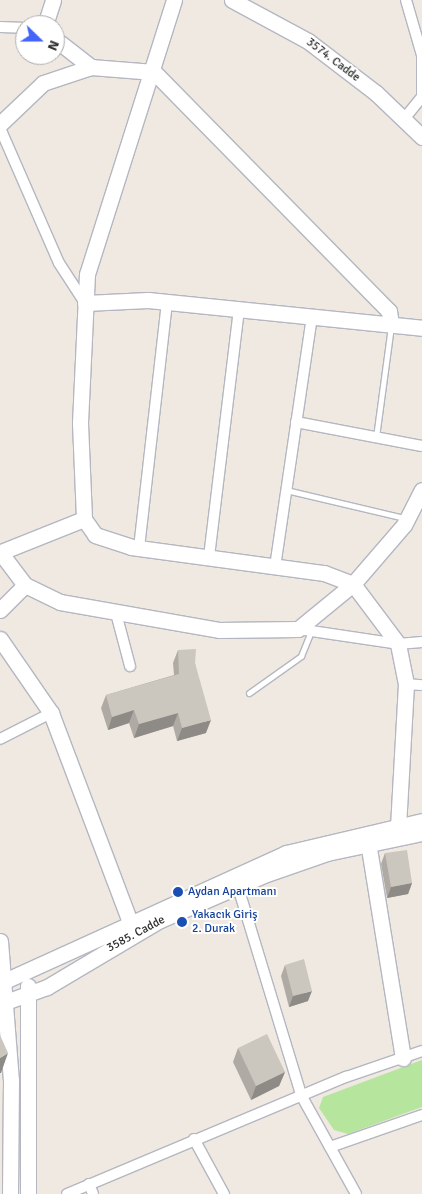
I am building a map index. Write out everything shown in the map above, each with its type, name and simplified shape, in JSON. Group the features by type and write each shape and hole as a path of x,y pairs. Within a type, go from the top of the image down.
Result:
{"street":[{"path":"48,15 53,0"},
{"path":"174,0 154,72 87,274 80,423 84,519 95,535 139,548 324,574 353,584 398,644 406,684 398,826"},
{"name":"3574. Cadde","path":"232,0 308,41 404,119 422,137"},
{"path":"404,119 422,97 422,55 406,0"},
{"path":"0,27 15,28"},
{"path":"65,47 92,67"},
{"path":"0,124 43,83 92,67 154,72 389,311 392,323"},
{"path":"0,128 59,263 85,303"},
{"path":"85,303 168,302 392,323 422,328"},
{"path":"139,548 168,302"},
{"path":"208,558 239,309"},
{"path":"275,567 312,316"},
{"path":"296,422 422,446"},
{"path":"305,630 353,584 407,518 422,490"},
{"path":"84,519 0,552 25,585 60,602 219,630 305,630 398,644 422,642"},
{"path":"0,610 25,585"},
{"path":"116,612 130,666"},
{"path":"0,639 50,713 130,922"},
{"path":"406,684 422,685"},
{"path":"0,739 50,713"},
{"name":"3585. Cadde","path":"1,983 24,975 130,922 286,853 422,821"},
{"name":"3585. Cadde","path":"2,1004 31,994 139,931 293,864 368,842 422,833"},
{"path":"368,842 403,1058"},
{"path":"238,887 301,1095 356,1194"},
{"path":"0,941 2,1004 11,1080 10,1194"},
{"path":"2,959 24,975 31,994 28,1194"},
{"path":"67,1194 91,1189 194,1139 301,1095 422,1051"},
{"path":"330,1147 422,1115"},
{"path":"194,1139 224,1194"}],"lane":[{"path":"376,437 392,323"},
{"path":"286,490 407,518"},
{"path":"249,693 301,656 305,630"}],"green space":[{"path":"422,1060 422,1107 348,1134 334,1130 319,1108 323,1097"}],"building":[{"path":"196,649 195,663 211,720 182,728 178,713 139,724 134,710 112,717 106,695 179,674 178,650"},
{"path":"407,850 412,883 391,887 385,853"},
{"path":"304,959 312,991 293,996 285,965"},
{"path":"267,1034 285,1072 256,1086 238,1048"},
{"path":"0,1035 8,1053 0,1058"}],"place":[{"name":"Aydan Apartmanı","path":"178,892"},
{"name":"Yakacık Giriş 2. Durak","path":"182,922"}]}
